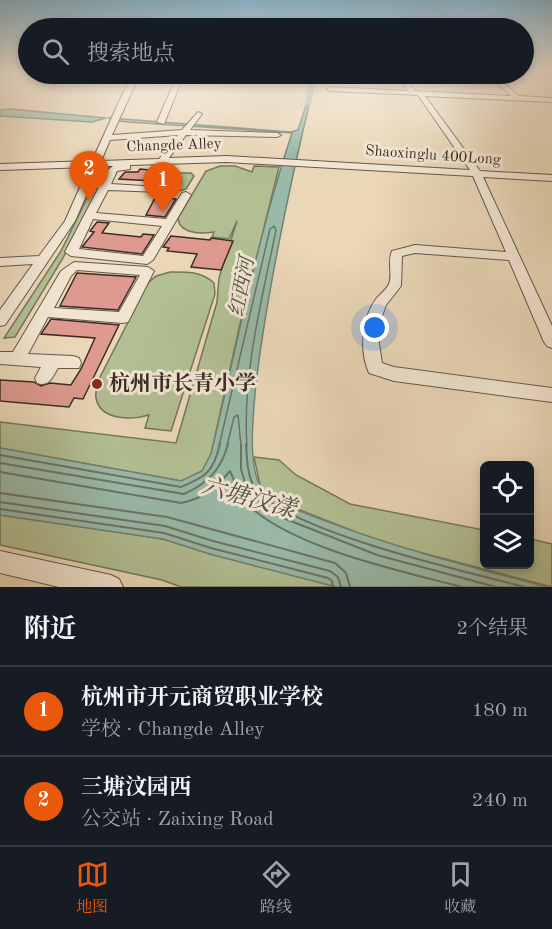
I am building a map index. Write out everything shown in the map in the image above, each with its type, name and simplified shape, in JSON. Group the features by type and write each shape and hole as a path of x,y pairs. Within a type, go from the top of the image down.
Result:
{"street":[{"path":"0,321 70,221 105,138 124,99"},
{"path":"162,122 171,99"},
{"path":"420,99 477,174 552,342"},
{"path":"162,161 198,114"},
{"path":"105,138 186,127 277,135"},
{"path":"186,195 147,260 71,252 113,170 117,167 187,168 192,159"},
{"name":"Changde Alley","path":"0,166 192,159 312,163"},
{"name":"Shaoxinglu 400Long","path":"312,163 552,178"},
{"path":"105,187 159,190"},
{"path":"91,216 170,223"},
{"path":"515,257 415,249 396,254 396,280 391,294 381,302 374,316 371,353 375,368 394,374 552,395"},
{"path":"0,262 43,260"},
{"path":"8,361 44,312 66,274 75,266 148,271 123,318 44,312"},
{"path":"8,361 73,363"},
{"path":"43,378 53,362"},
{"path":"0,561 111,587"}],"shaded area":[{"path":"103,166 110,166 63,258 15,337 4,338 61,251"},
{"path":"220,166 235,166 252,172 254,166 279,167 211,454 202,471 182,481 0,448 0,422 176,443 217,302 219,278 237,221 229,239 212,237 214,232 197,233 186,230 179,223 178,218 206,171"},
{"path":"176,173 191,173 194,176 186,189 179,191 166,188 170,176"},
{"path":"170,272 194,273 204,276 214,283 215,294 171,431 145,428 149,415 126,418 110,415 99,406 96,398 97,383 148,283 156,276"},
{"path":"254,457 279,460 296,475 350,504 480,529 480,568 381,542 280,502 260,485"},
{"path":"0,515 163,539 210,554 337,587 181,587 162,580 0,545"},
{"path":"534,540 552,544 552,587 484,569 534,569"}],"water":[{"name":"六塘汶漾","path":"308,99 311,99 281,230 259,360 253,418 254,462 262,487 277,500 295,509 360,533 440,558 547,587 337,587 210,554 163,539 0,515 0,448 181,481 202,471 211,454 268,212 292,133 128,122 109,118 291,132 298,130"},
{"path":"0,110 106,118 92,122 0,116"}],"building":[{"path":"140,169 160,171 153,181 119,179 125,172 138,172"},
{"path":"156,196 176,199 165,217 146,215"},
{"path":"97,222 109,223 102,233 141,237 143,234 154,235 142,254 82,247 94,232 90,231"},
{"path":"171,236 233,241 221,270 191,267 197,254 167,251 169,248 163,247"},
{"path":"77,273 136,277 118,310 60,306"},
{"path":"51,319 119,325 83,399 74,398 69,407 0,401 0,380 34,382 41,386 50,383 71,385 81,369 95,338 41,334"}],"waterway":[{"name":"红西河","path":"308,104 309,99"}],"place":[{"name":"三塘汶园西","path":"89,201"},
{"name":"杭州市开元商贸职业学校","path":"163,212"},
{"name":"杭州市长青小学","path":"97,384"}]}
